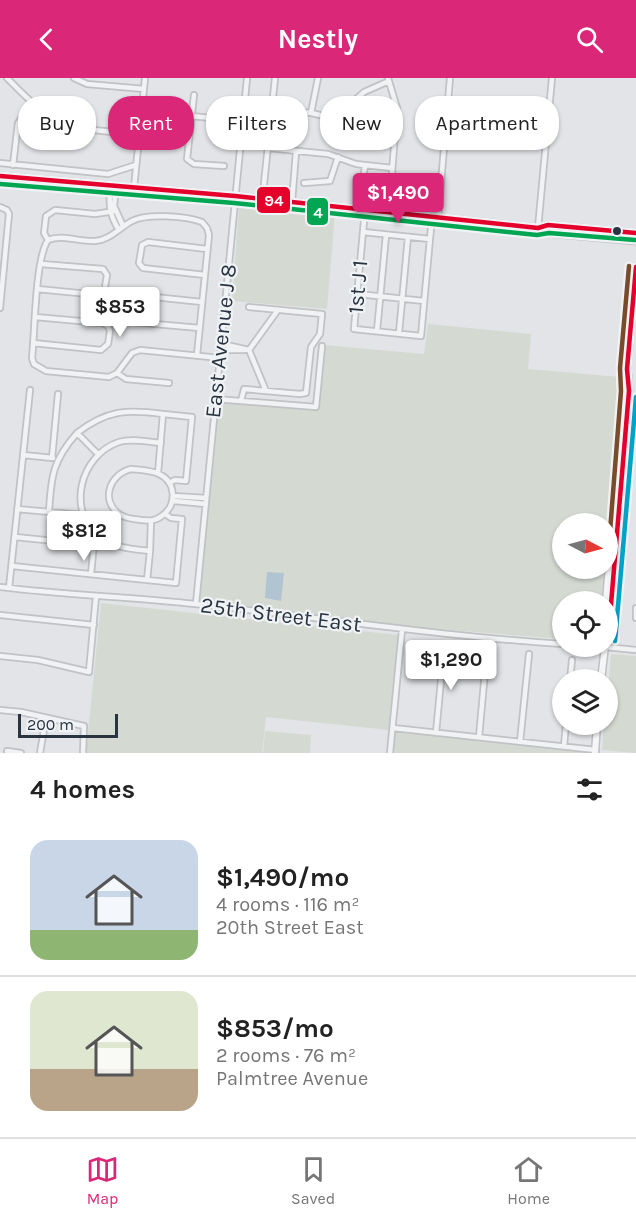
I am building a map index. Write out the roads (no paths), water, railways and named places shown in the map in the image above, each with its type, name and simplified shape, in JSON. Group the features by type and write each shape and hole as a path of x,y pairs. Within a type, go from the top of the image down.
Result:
{"main road":[{"path":"0,176 235,196 538,228 548,225 636,233"},
{"path":"538,228 547,233 636,241"},
{"path":"555,234 559,231 575,232 580,228"},
{"path":"607,591 623,390 633,344 636,267"},
{"path":"612,591 629,391 627,369"},
{"path":"595,751 596,735"}],"street":[{"path":"8,78 26,96"},
{"path":"74,78 87,84 144,90"},
{"path":"104,86 105,78"},
{"path":"143,96 145,78"},
{"name":"East Avenue J 8","path":"245,96 247,78"},
{"path":"273,96 275,78"},
{"path":"311,113 318,78"},
{"path":"386,235 377,332 421,336 430,239 435,218 450,78"},
{"path":"538,228 552,78"},
{"path":"360,96 389,80 394,96"},
{"path":"308,113 320,115"},
{"path":"13,165 18,123"},
{"path":"134,188 137,150"},
{"path":"188,150 187,159 190,162 224,166"},
{"name":"East Avenue J 8","path":"196,604 240,150"},
{"path":"264,184 268,150"},
{"path":"282,150 338,157 356,164 392,168"},
{"path":"390,199 394,150"},
{"path":"292,202 296,152"},
{"path":"304,183 330,181 338,157"},
{"path":"0,163 108,174 136,165"},
{"path":"358,196 362,187 365,165"},
{"path":"113,187 113,211 121,228"},
{"path":"0,207 8,210 9,214 3,252 0,308"},
{"path":"48,240 44,233 46,216 53,210 95,214 113,211"},
{"name":"1st J 1","path":"365,210 354,329 377,332"},
{"path":"197,355 208,231 202,222 146,216 136,219 110,237 96,241 59,237 48,240 44,246 37,289 32,358 34,364 46,371 104,377 117,373 132,353 138,350 220,358"},
{"path":"363,232 430,239"},
{"path":"399,333 408,237"},
{"path":"205,275 145,269 139,262 142,245 148,242 207,249"},
{"path":"37,289 99,295 104,293 106,288 107,275 103,269 41,264"},
{"path":"358,294 424,301"},
{"path":"200,328 134,322 128,319 126,313 127,300 135,295 202,302"},
{"path":"241,401 244,389 306,393 311,347 320,334 322,314 249,307"},
{"path":"249,350 278,310"},
{"path":"33,343 101,350 108,344 110,331 108,326 102,323 34,316"},
{"path":"222,344 249,350"},
{"path":"215,399 316,407 322,346"},
{"path":"221,350 249,350"},
{"path":"249,350 266,391"},
{"path":"117,373 126,379 169,383"},
{"path":"9,588 30,390"},
{"path":"52,458 58,394"},
{"path":"49,512 52,474 58,459 78,433 92,421 124,411 192,417 186,481 175,480 169,483"},
{"path":"158,473 163,414"},
{"path":"78,433 98,454"},
{"path":"150,551 120,548 99,537 90,527 84,515 80,495 88,465 98,454 119,442 132,440 161,443"},
{"path":"625,447 636,448"},
{"path":"23,455 58,459"},
{"path":"131,470 158,473 169,483 174,498 165,514 151,521 128,519 119,515 112,506 109,496 110,488 118,475 131,470"},
{"path":"174,498 206,501"},
{"path":"18,508 84,515"},
{"path":"12,566 176,583 182,519 171,518 165,514"},
{"path":"147,580 151,521"},
{"path":"15,537 94,545"},
{"path":"91,574 94,545 99,537"},
{"name":"25th Street East","path":"0,587 196,604 402,630 552,643"},
{"path":"0,656 38,660 89,672 96,596"},
{"path":"636,608 636,618"},
{"path":"0,615 94,625"},
{"path":"390,753 402,630"},
{"path":"479,737 488,639"},
{"path":"436,733 444,648"},
{"path":"618,648 636,650"},
{"path":"520,742 529,654"},
{"path":"571,669 572,660"},
{"path":"0,710 21,712 84,726 82,753"},
{"path":"40,753 46,718"},
{"path":"393,728 595,751"},
{"path":"564,746 565,735"},
{"path":"7,751 21,753"}],"water":[{"path":"267,572 284,573 281,601 265,598"}]}
